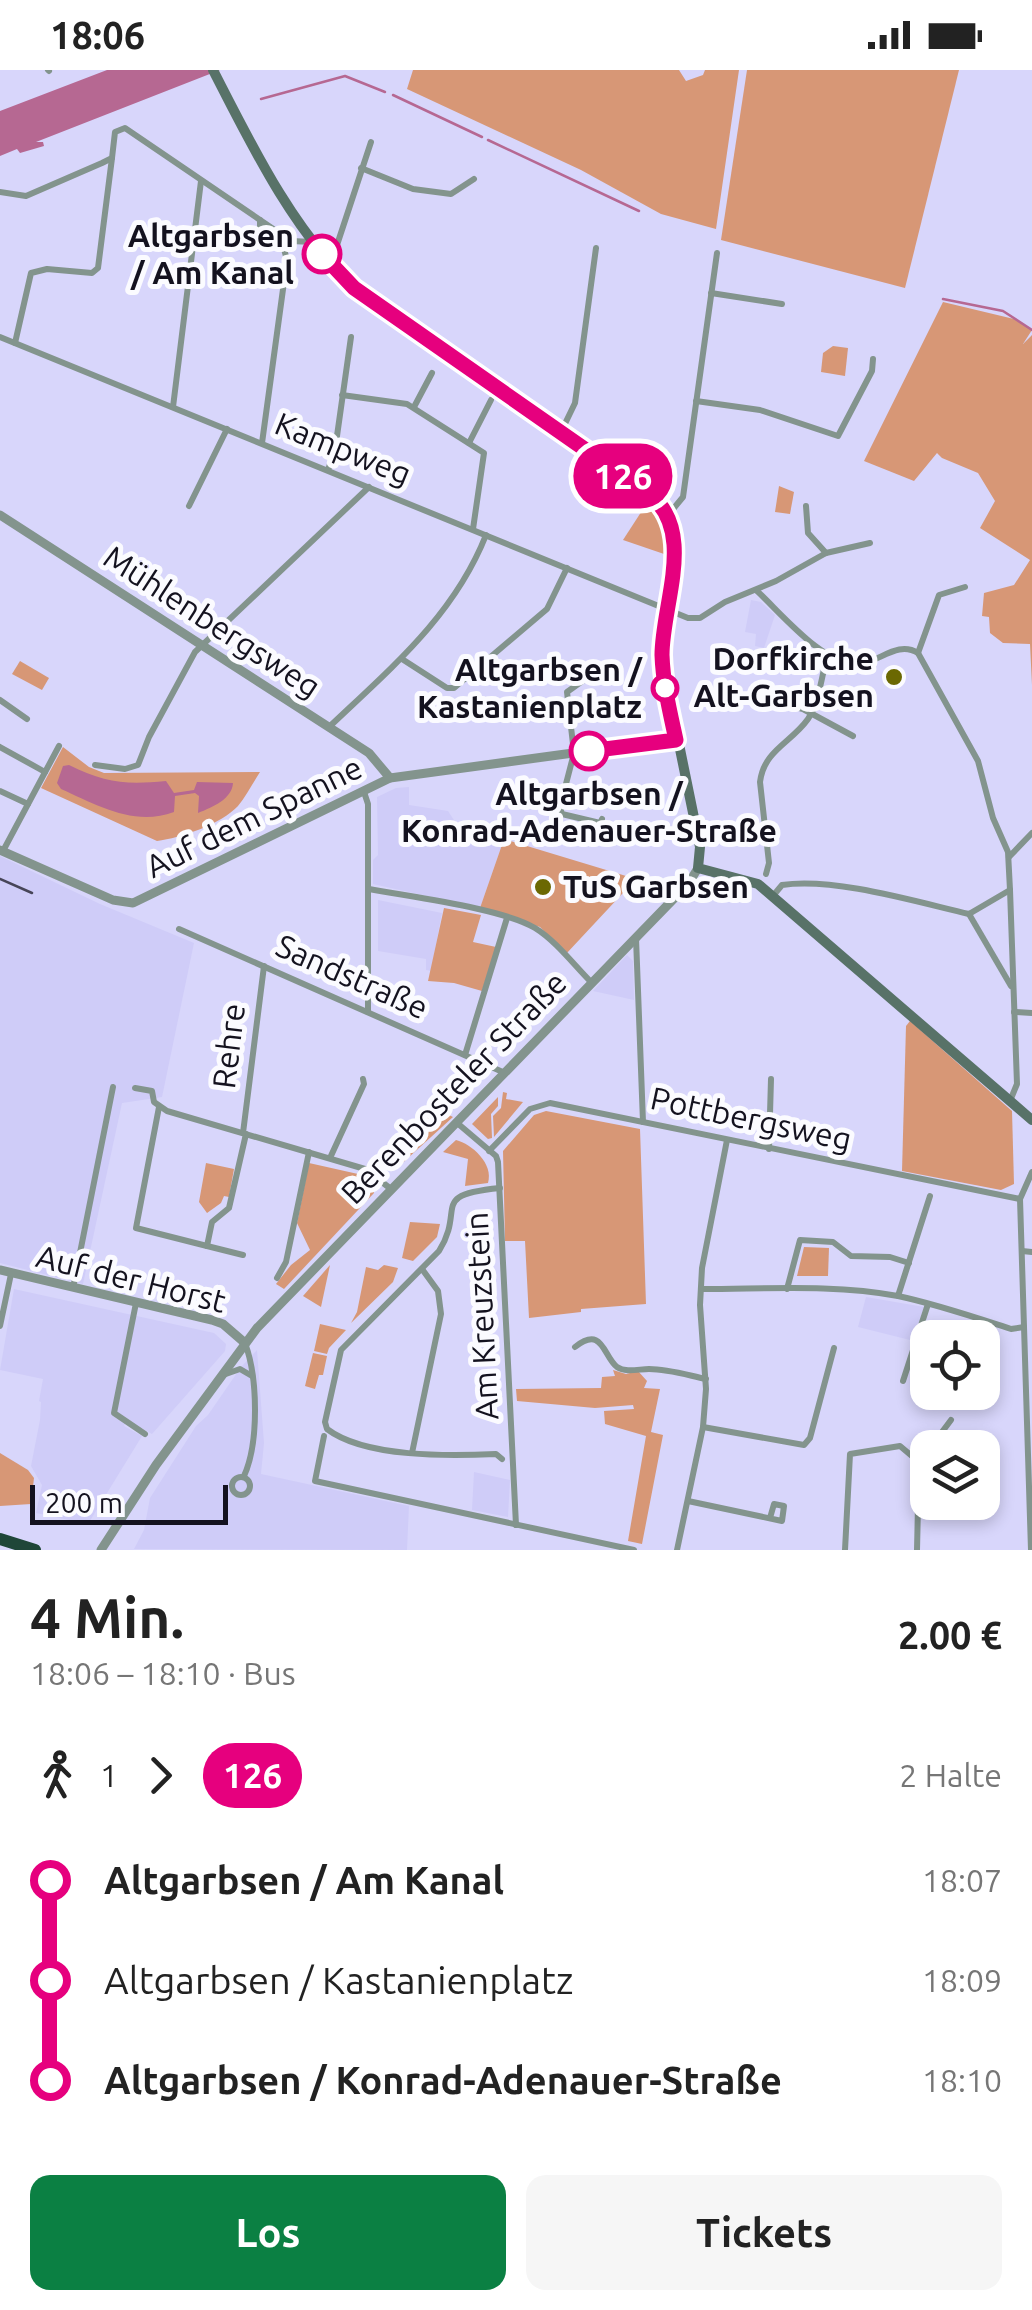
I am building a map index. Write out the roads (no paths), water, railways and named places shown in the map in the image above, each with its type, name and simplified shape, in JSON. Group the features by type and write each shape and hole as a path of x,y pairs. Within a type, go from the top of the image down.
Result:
{"highway":[{"path":"0,1540 35,1550"}],"main road":[{"path":"215,74 313,242 354,288 654,498 668,515 675,543 663,666 700,846 698,868 751,880 1032,1120"}],"street":[{"path":"15,343 31,273 47,268 97,270 114,134 125,128 296,243 313,242"},
{"path":"328,262 371,142"},
{"path":"0,192 26,196 112,158"},
{"path":"361,168 413,189 451,194 474,179"},
{"path":"172,406 201,181"},
{"path":"260,220 260,231 284,249 287,260 262,443"},
{"path":"561,432 575,403 596,248"},
{"path":"668,515 682,500 717,253"},
{"path":"711,293 782,304"},
{"name":"Kampweg","path":"0,337 697,620 826,552 870,543"},
{"path":"328,470 335,450 351,337"},
{"path":"696,401 760,410 838,436 872,371 873,359"},
{"path":"414,407 432,373"},
{"path":"342,395 414,407 484,453 473,529"},
{"path":"469,443 491,400"},
{"path":"189,506 227,429"},
{"path":"95,764 130,769 142,762 149,736 194,652 369,487"},
{"path":"806,506 808,533 826,552"},
{"name":"Mühlenbergsweg","path":"0,515 376,758 390,778"},
{"path":"329,727 402,660 454,598 486,535"},
{"path":"402,660 447,688 455,687 547,610 567,568"},
{"path":"918,653 939,596 965,587"},
{"path":"757,590 827,656 858,664 904,648 918,653 978,762 993,818 1009,857 1017,1084 1010,1101"},
{"path":"766,874 769,863 762,769 767,758 812,714 827,656"},
{"path":"602,667 567,692 574,753 561,811 568,818 602,820"},
{"path":"755,697 812,714 853,736"},
{"path":"0,700 27,718"},
{"path":"390,778 676,740"},
{"path":"2,851 59,746"},
{"path":"0,747 46,772"},
{"name":"Auf dem Spanne","path":"2,851 128,903 390,778"},
{"path":"0,790 28,804"},
{"path":"364,792 368,804 368,1012"},
{"path":"1009,857 1032,834"},
{"name":"Berenbosteler Straße","path":"102,1550 156,1465 245,1343 692,880 698,868"},
{"path":"772,896 782,885 795,884 852,890 969,914 1010,890"},
{"path":"369,889 507,918 538,930 591,982"},
{"path":"969,914 1014,990"},
{"path":"465,1055 507,918"},
{"name":"Sandstraße","path":"179,929 504,1073"},
{"path":"636,937 643,1122"},
{"name":"Rehre","path":"206,1246 212,1222 230,1208 244,1133 264,966"},
{"path":"1014,1012 1032,1013"},
{"path":"330,1158 363,1079"},
{"path":"769,1148 770,1079"},
{"path":"73,1290 112,1087"},
{"path":"135,1088 152,1092 159,1107 136,1228 242,1254"},
{"name":"Pottbergsweg","path":"489,1150 530,1110 544,1104 1020,1199"},
{"path":"159,1107 365,1169 391,1188"},
{"path":"456,1122 489,1150"},
{"path":"677,1550 702,1427 706,1378 700,1305 702,1268 727,1140"},
{"name":"Am Kreuzstein","path":"489,1150 498,1162 500,1188 516,1525"},
{"path":"277,1278 286,1262 309,1152"},
{"path":"1030,1550 1020,1199 1032,1172"},
{"path":"500,1188 459,1194 453,1202 444,1244 341,1350 325,1422 330,1432 346,1438 412,1453 496,1454 502,1459"},
{"path":"898,1296 930,1196"},
{"path":"787,1289 800,1240 833,1242 851,1256 890,1257 909,1263"},
{"path":"1022,1251 1032,1252"},
{"path":"412,1453 440,1314 438,1291 422,1269"},
{"name":"Auf der Horst","path":"0,1270 223,1324 245,1343"},
{"path":"0,1326 11,1274"},
{"path":"702,1288 898,1296 1011,1329 1024,1328"},
{"path":"136,1303 114,1413 145,1434"},
{"path":"903,1381 928,1304"},
{"path":"574,1347 581,1342 602,1343 612,1363 622,1370 665,1370 706,1378"},
{"path":"244,1476 252,1452 253,1377 245,1343"},
{"path":"702,1427 802,1446 807,1443 834,1348"},
{"path":"220,1376 240,1369 253,1377"},
{"path":"943,1430 951,1420"},
{"path":"324,1436 315,1480 634,1550"},
{"path":"846,1550 850,1454 902,1447 910,1454"},
{"path":"688,1501 770,1518"},
{"path":"917,1550 918,1520"}],"waterway":[{"path":"261,99 345,76 385,92"},
{"path":"393,95 482,137"},
{"path":"488,140 639,211"},
{"path":"943,299 1003,311 1032,330"}],"tram line":[{"path":"0,879 32,893"}],"place":[{"name":"Altgarbsen / Am Kanal","path":"322,254"},
{"name":"Dorfkirche Alt-Garbsen","path":"894,677"},
{"name":"Altgarbsen / Kastanienplatz","path":"665,688"},
{"name":"Altgarbsen / Konrad-Adenauer-Straße","path":"589,751"},
{"name":"TuS Garbsen","path":"543,887"}]}
